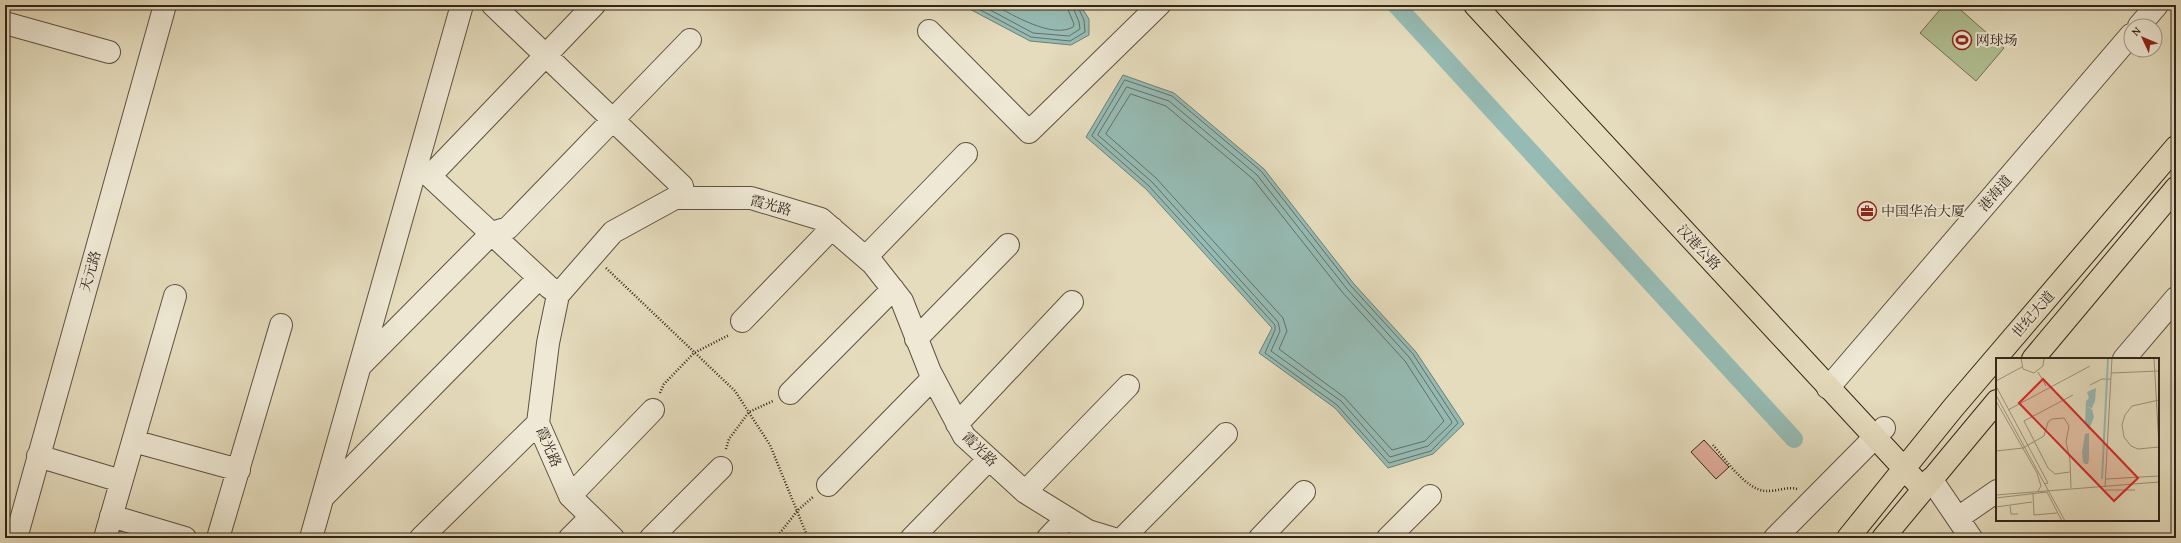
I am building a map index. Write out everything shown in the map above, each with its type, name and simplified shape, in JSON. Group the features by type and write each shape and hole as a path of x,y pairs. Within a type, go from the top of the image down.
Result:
{"main road":[{"name":"汉港公路","path":"1475,5 1927,484"},
{"name":"汉港公路","path":"1492,5 1832,383"},
{"name":"世纪大道","path":"1848,538 1953,408 2176,147"},
{"name":"世纪大道","path":"2034,358 2176,188"},
{"path":"1883,538 1996,402"}],"street":[{"name":"天元路","path":"16,538 165,5"},
{"path":"311,538 361,366 424,170 462,5"},
{"path":"493,5 614,119 682,186 684,198"},
{"path":"424,170 546,55 594,5"},
{"path":"928,30 1029,132 1159,5"},
{"path":"2146,18 2157,5"},
{"path":"5,22 109,52"},
{"path":"361,366 492,234 508,228 690,40"},
{"name":"港海道","path":"1832,383 2123,44"},
{"path":"866,257 966,154"},
{"path":"424,170 558,296"},
{"name":"霞光路","path":"613,538 570,496 538,423 548,343 558,296 612,232 675,198 751,198 821,219 866,257 902,301 916,339 933,378 964,436 1025,492 1088,531 1111,538"},
{"path":"742,321 832,228"},
{"path":"916,339 1008,245"},
{"path":"322,498 539,278"},
{"path":"790,393 893,289"},
{"path":"105,538 175,296"},
{"path":"2125,358 2176,298"},
{"path":"957,424 1072,302"},
{"path":"218,538 281,325"},
{"path":"828,485 933,378"},
{"path":"1025,492 1128,386"},
{"path":"570,496 653,410"},
{"path":"421,538 538,423"},
{"path":"1774,538 1879,432"},
{"path":"1123,538 1226,434"},
{"path":"133,441 238,470"},
{"path":"38,456 121,481"},
{"path":"912,538 990,459"},
{"path":"651,538 721,468"},
{"path":"1927,484 1958,518 1971,538"},
{"path":"1260,538 1304,492"},
{"path":"1958,518 1996,492"},
{"path":"1388,538 1430,496"},
{"path":"111,516 185,538"},
{"path":"570,538 591,517"},
{"path":"1048,538 1067,518"}],"path":[{"path":"593,255 735,391 770,445 798,510 808,538"},
{"path":"653,410 664,384 694,353 726,338 742,321"},
{"path":"721,468 729,438 749,412 790,393"},
{"path":"1713,445 1750,486 1761,491 1774,492 1795,488 1813,499"},
{"path":"776,538 798,510 828,485"}],"green space":[{"name":"网球场","path":"1944,5 1955,5 2004,48 1976,81 1920,33"}],"water":[{"path":"962,5 1080,5 1089,19 1089,35 1071,45 1030,41"},
{"path":"1123,75 1174,93 1264,169 1354,284 1416,352 1464,424 1433,454 1388,468 1335,408 1259,353 1272,328 1146,189 1086,137"}],"building":[{"path":"1704,440 1729,467 1716,479 1691,452"}],"waterway":[{"path":"1396,5 1794,439"}],"place":[{"name":"网球场","path":"1962,40"},
{"name":"中国华冶大厦","path":"1867,211"}]}
